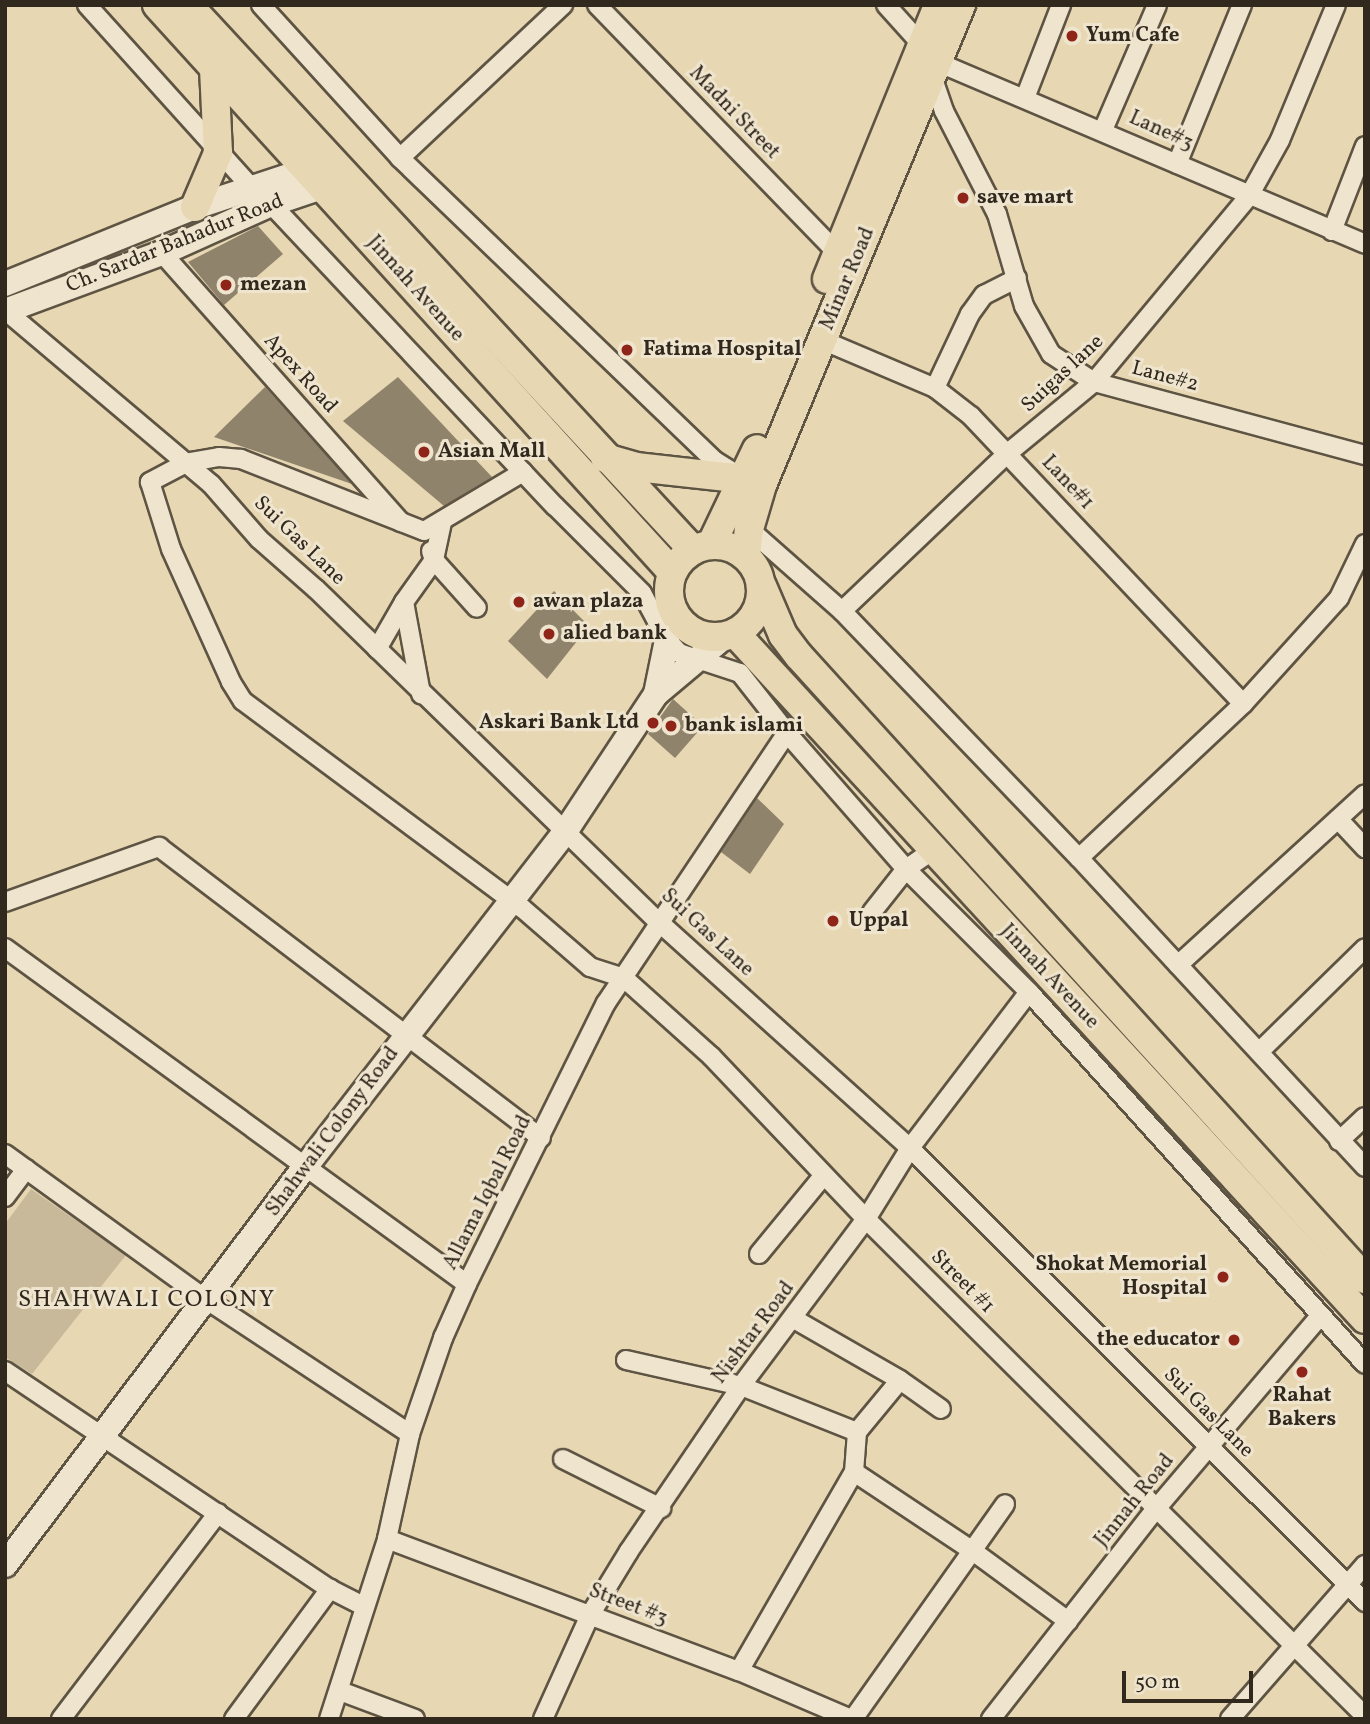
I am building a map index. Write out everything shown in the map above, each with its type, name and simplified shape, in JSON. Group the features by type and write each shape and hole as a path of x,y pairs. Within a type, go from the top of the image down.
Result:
{"main road":[{"name":"Jinnah Avenue","path":"157,5 214,68 325,171 605,458 702,547"},
{"name":"Jinnah Avenue","path":"188,5 325,171 671,578"},
{"name":"Minar Road","path":"747,542 762,485 822,340 930,61 939,5"},
{"name":"Minar Road","path":"702,547 745,479 837,253 930,61 961,5"},
{"path":"195,207 218,153 214,68"},
{"name":"Ch. Sardar Bahadur Road","path":"5,284 251,187 325,171"},
{"name":"Ch. Sardar Bahadur Road","path":"6,311 162,253 271,204 325,171"},
{"path":"605,458 636,467 745,479"},
{"path":"747,542 761,586 756,614 729,635 702,636 683,625 671,606 671,578 702,547 747,542"},
{"name":"Shahwali Colony Road","path":"656,694 667,640 671,578"},
{"name":"Jinnah Avenue","path":"761,586 783,635 799,656 1365,1279"},
{"name":"Jinnah Avenue","path":"729,635 1170,1106 1365,1319"},
{"name":"Shahwali Colony Road","path":"5,1565 306,1166 567,829 656,694 695,658 729,635"}],"street":[{"path":"87,5 218,153 271,204 523,472 642,593 667,640 680,653 740,673 787,733 906,869 1029,992 1365,1364"},
{"path":"261,5 401,158 715,461 745,479"},
{"path":"401,158 563,5"},
{"name":"Madni Street","path":"597,5 837,253"},
{"path":"886,5 930,61"},
{"path":"1025,98 1061,5"},
{"path":"1103,130 1157,5"},
{"path":"1177,164 1242,5"},
{"name":"Suigas lane","path":"842,611 1008,453 1094,382 1249,196 1280,140 1336,5"},
{"name":"Lane#3","path":"930,61 1103,130 1249,196 1365,244"},
{"name":"Lane#2","path":"930,61 944,111 997,214 1024,306 1051,354 1094,382 1365,455"},
{"path":"1332,231 1365,146"},
{"name":"Apex Road","path":"162,253 403,525"},
{"path":"935,388 977,304 984,295 1017,278"},
{"name":"Sui Gas Lane","path":"6,311 211,484 259,539 316,589 421,694 567,829 660,923 910,1148 1365,1602"},
{"name":"Lane#1","path":"822,340 935,388 971,416 1243,705"},
{"path":"186,463 219,457 256,463 403,525 424,531 523,472"},
{"name":"Street #1","path":"186,463 150,482 172,549 231,682 243,701 513,901 590,967 624,978 711,1056 866,1219 1155,1510 1365,1716"},
{"path":"377,649 404,602 435,560 442,521"},
{"path":"424,531 435,560 477,608"},
{"path":"747,542 842,611 1079,858 1365,1167"},
{"path":"1079,858 1243,705 1339,598 1365,544"},
{"path":"404,602 421,694"},
{"name":"Allama Iqbal Road","path":"329,1719 387,1539 410,1434 443,1338 467,1284 607,1003 787,733"},
{"path":"1178,965 1365,794"},
{"path":"1338,819 1365,848"},
{"path":"5,902 159,847 541,1138"},
{"path":"872,912 906,869 932,851"},
{"path":"5,948 467,1284"},
{"path":"1260,1051 1365,948"},
{"name":"Nishtar Road","path":"543,1719 590,1615 629,1551 661,1508 741,1386 794,1319 866,1219 910,1148 1029,992"},
{"path":"1150,1127 1170,1106"},
{"path":"1339,1141 1365,1117"},
{"path":"5,1154 207,1300 410,1434"},
{"path":"5,1198 26,1169"},
{"path":"759,1254 824,1175"},
{"name":"Jinnah Road","path":"991,1719 1155,1510 1320,1316"},
{"path":"794,1319 900,1380 941,1409"},
{"path":"626,1360 741,1386 857,1432"},
{"path":"5,1371 103,1434 330,1589 365,1606"},
{"path":"739,1671 854,1472 857,1432 900,1380"},
{"path":"563,1459 661,1508"},
{"path":"854,1472 970,1549 1068,1621"},
{"path":"852,1719 970,1549 1005,1504"},
{"path":"61,1719 218,1513"},
{"name":"Street #3","path":"387,1539 739,1671 852,1719"},
{"path":"1230,1719 1365,1565"},
{"path":"234,1719 330,1589"},
{"path":"340,1690 415,1719"}],"shaded area":[{"path":"31,1189 126,1255 32,1374 5,1357 5,1224"}],"building":[{"name":"mezan","path":"258,226 283,254 224,305 188,262"},
{"name":"Asian Mall","path":"398,377 492,477 444,506 343,421"},
{"path":"265,387 275,398 352,484 214,437"},
{"name":"alied bank","path":"554,591 589,626 547,679 508,641"},
{"name":"bank islami","path":"673,699 703,726 675,758 648,734"},
{"path":"757,798 784,824 750,874 721,852"}],"place":[{"name":"Yum Cafe","path":"1072,36"},
{"name":"save mart","path":"963,198"},
{"name":"mezan","path":"226,285"},
{"name":"Fatima Hospital","path":"627,350"},
{"name":"Asian Mall","path":"424,452"},
{"name":"awan plaza","path":"519,602"},
{"name":"alied bank","path":"549,634"},
{"name":"Askari Bank Ltd","path":"653,723"},
{"name":"bank islami","path":"671,726"},
{"name":"Uppal","path":"833,921"},
{"name":"Shokat Memorial Hospital","path":"1223,1277"},
{"name":"the educator","path":"1234,1340"},
{"name":"Rahat Bakers","path":"1302,1372"}],"district":[{"name":"SHAHWALI COLONY","path":"147,1301"}]}
